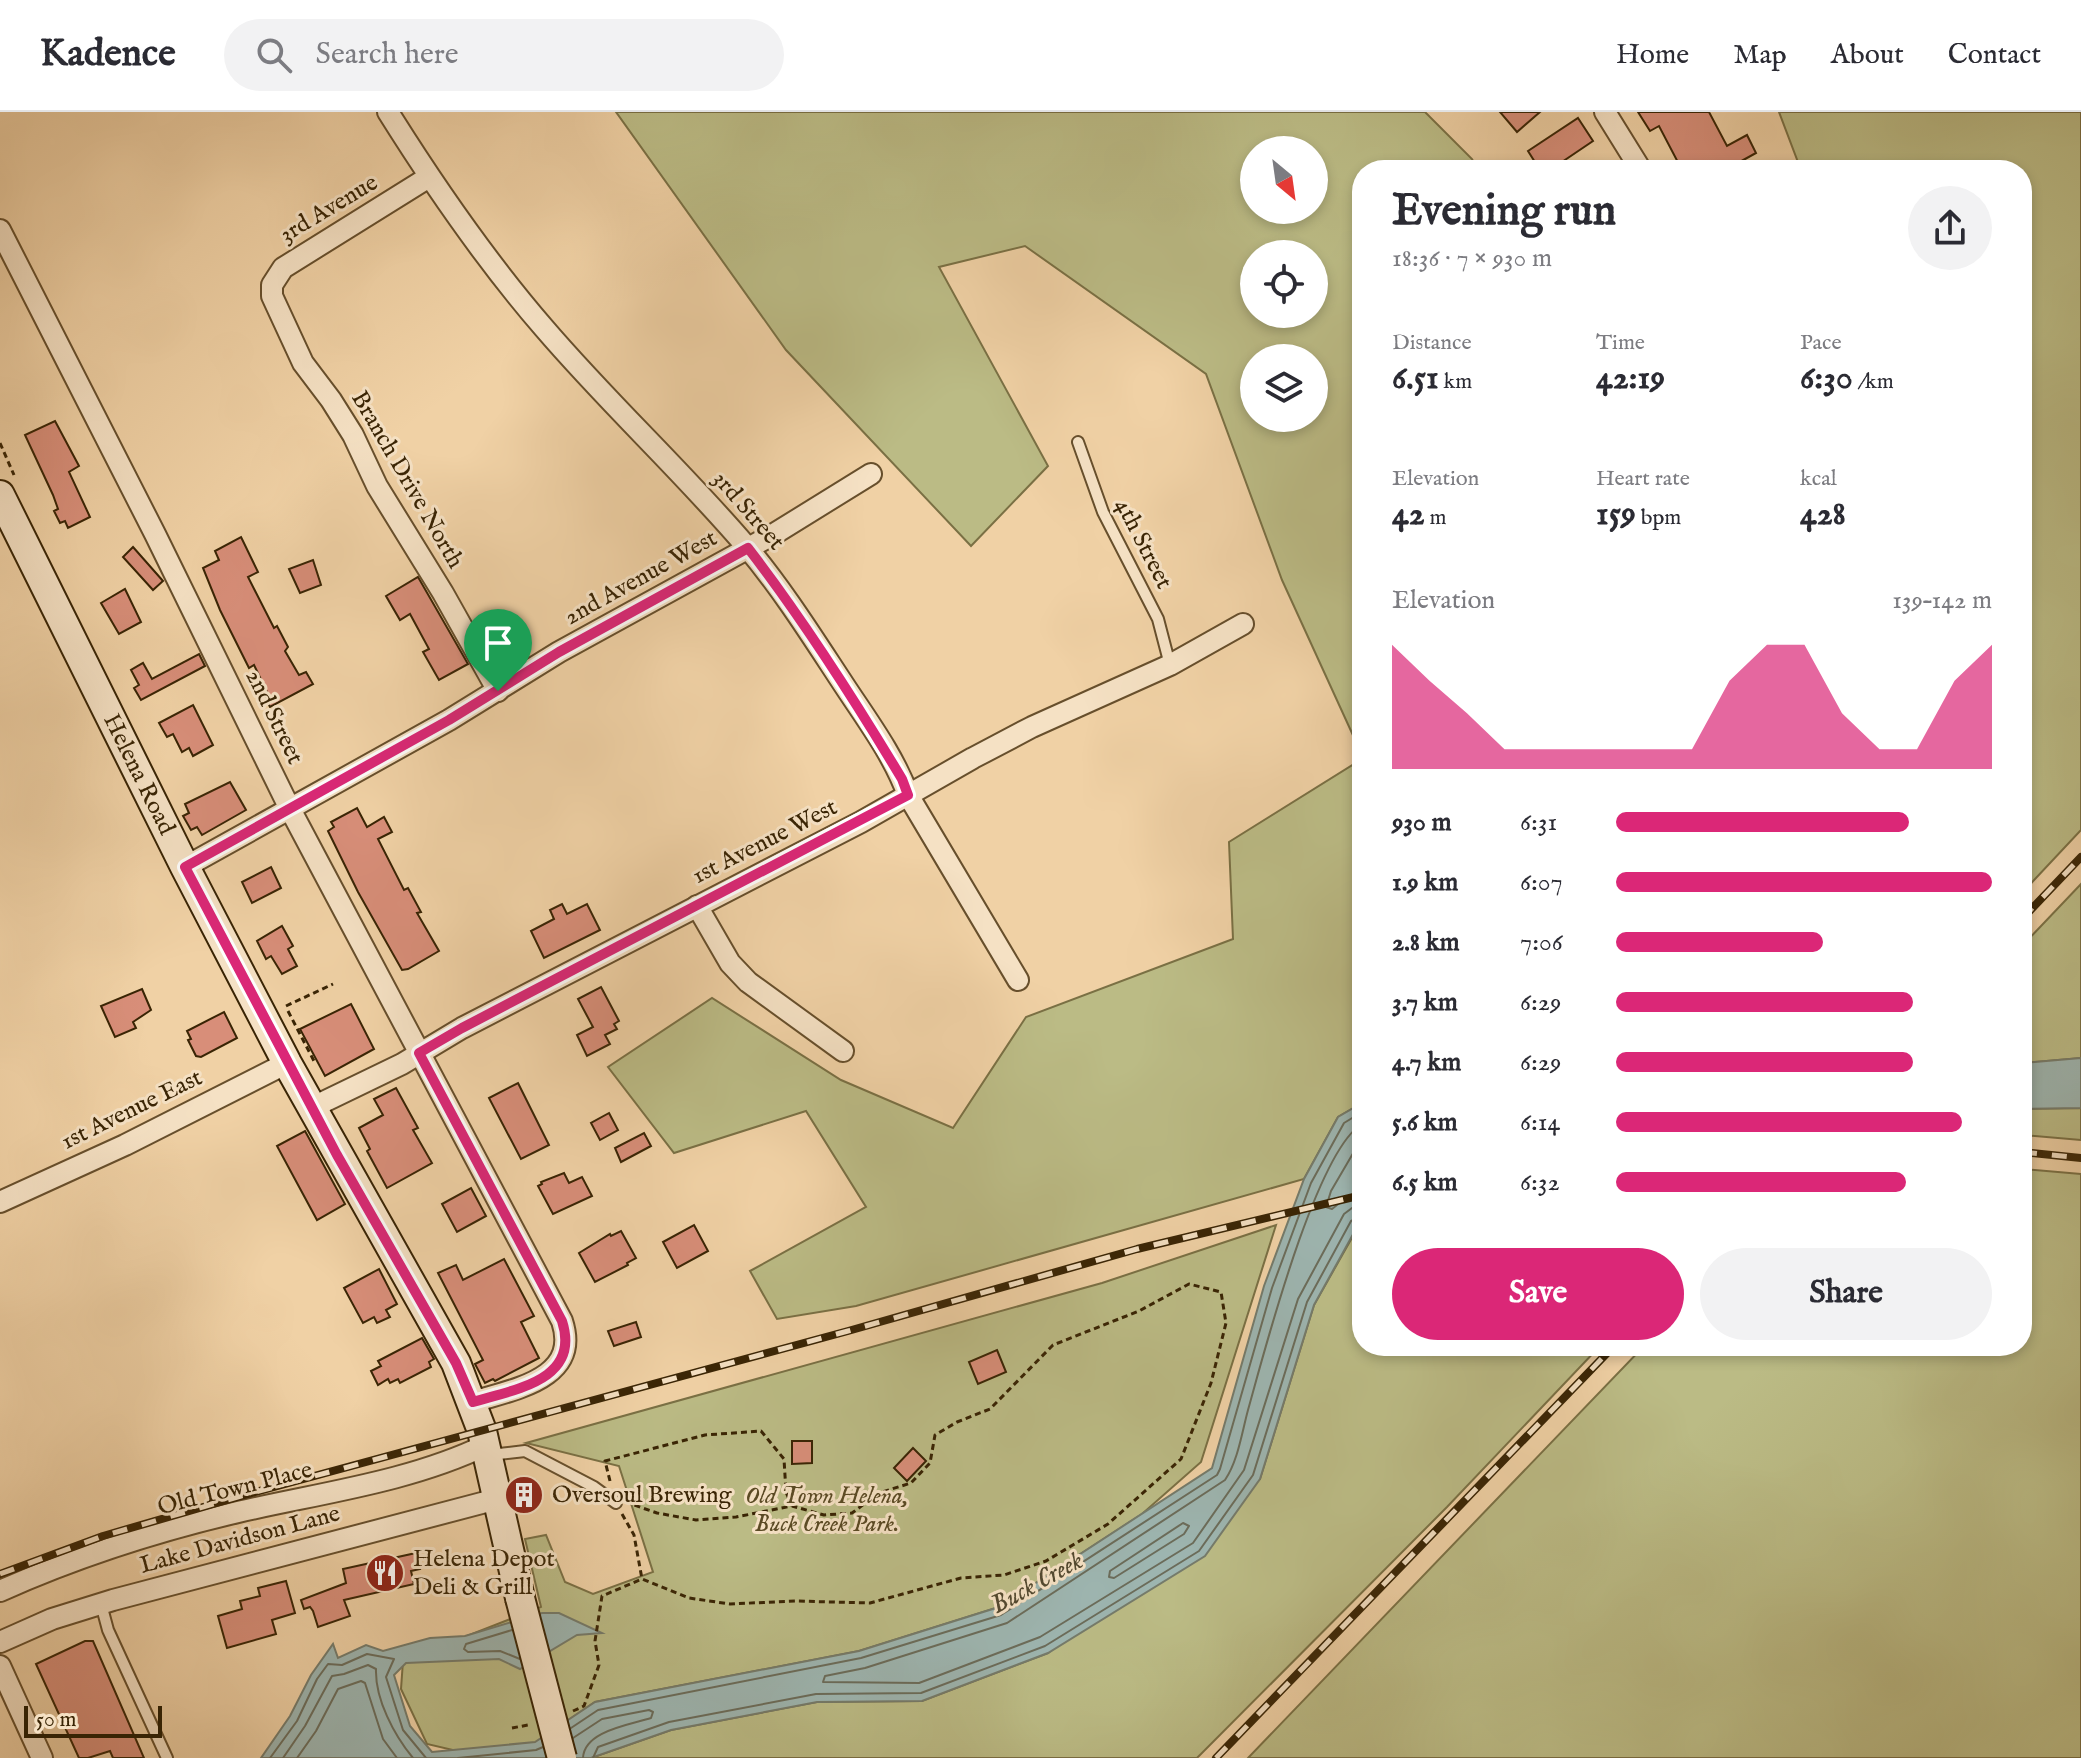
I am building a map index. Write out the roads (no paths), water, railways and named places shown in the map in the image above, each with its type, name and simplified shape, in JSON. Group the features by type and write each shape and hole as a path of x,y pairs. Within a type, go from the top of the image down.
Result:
{"main road":[{"name":"Helena Road","path":"0,495 185,867 287,1063 450,1352 473,1402 562,1758"}],"street":[{"name":"3rd Street","path":"388,112 429,177 544,329 748,548 802,621 887,753 908,795 1018,980"},
{"path":"1605,112 1635,160"},
{"name":"3rd Avenue","path":"272,296 272,285 283,268 429,177"},
{"name":"2nd Street","path":"0,230 155,534 290,809 562,1321 567,1342 560,1363 538,1379 473,1402"},
{"name":"Branch Drive North","path":"272,296 303,363 353,435 377,486 443,593 498,691"},
{"name":"2nd Avenue West","path":"185,867 498,691 559,652 748,548 871,474"},
{"name":"1st Avenue West","path":"311,1108 402,1064 489,1014 1032,727 1170,665 1243,624"},
{"path":"697,906 724,954 748,982 843,1051"},
{"name":"1st Avenue East","path":"0,1202 125,1145 287,1063"},
{"name":"Old Town Place","path":"0,1591 41,1573 184,1527 487,1450"},
{"name":"Lake Davidson Lane","path":"0,1642 52,1619 101,1604 497,1499"},
{"path":"0,1666 42,1758"}],"lane":[{"name":"4th Street","path":"1078,442 1103,512 1158,619 1170,665"},
{"path":"487,1450 525,1451 594,1487 616,1503"},
{"path":"101,1604 108,1630 167,1758"}],"water":[{"path":"2081,1058 2081,1108 2032,1109 2032,1062"},
{"name":"Buck Creek","path":"1352,1109 1352,1236 1314,1305 1260,1479 1205,1556 1048,1653 922,1701 817,1702 671,1730 591,1758 261,1758 333,1644 338,1658 366,1645 383,1651 430,1638 465,1636 542,1613 559,1613 602,1633 577,1635 520,1669 499,1659 406,1663 394,1675 410,1726 432,1752 535,1742 595,1702 859,1651 999,1607 1212,1468 1264,1286 1304,1179 1338,1117"}],"railway":[{"path":"2032,908 2081,857"},
{"path":"2032,1153 2081,1158"},
{"path":"0,1574 103,1536 241,1496 1137,1249 1352,1197"},
{"path":"1216,1758 1604,1356"}],"place":[{"name":"Oversoul Brewing","path":"524,1495"},
{"name":"Helena Depot Deli & Grill","path":"385,1573"}],"park label":[{"name":"Old Town Helena, Buck Creek Park.","path":"827,1510"}]}
